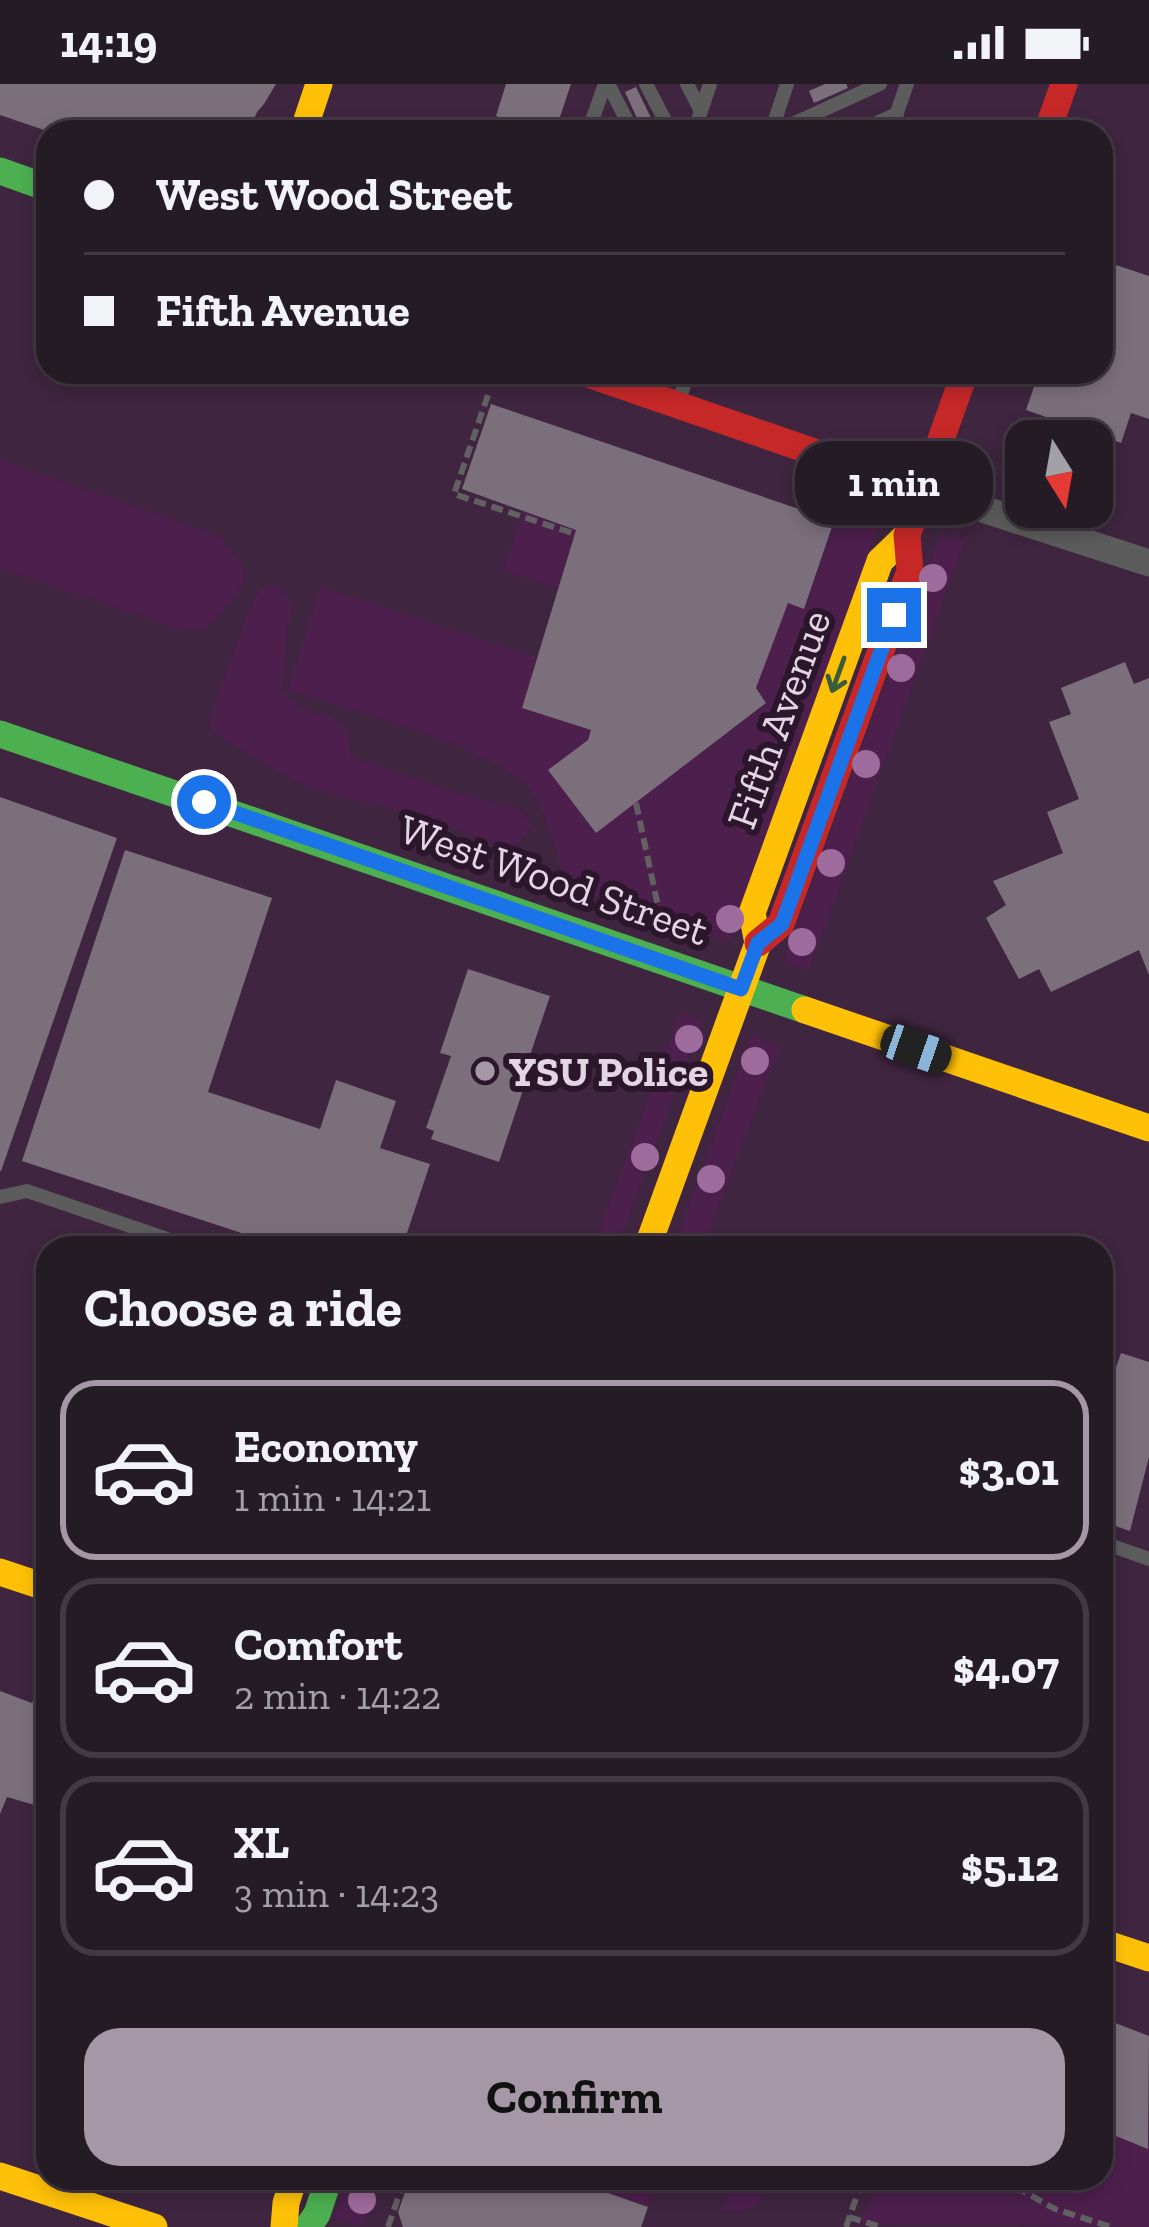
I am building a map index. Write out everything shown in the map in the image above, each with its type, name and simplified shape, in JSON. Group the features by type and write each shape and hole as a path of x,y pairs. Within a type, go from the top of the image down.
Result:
{"main road":[{"path":"307,120 319,84"},
{"path":"1051,120 1064,84"},
{"path":"0,171 36,184"},
{"path":"623,384 924,490"},
{"name":"Fifth Avenue","path":"651,1236 758,943 752,913 880,560 908,535 960,384"},
{"name":"West Wood Street","path":"0,734 1149,1128"},
{"path":"0,1572 36,1584"},
{"path":"1113,1946 1149,1958"},
{"path":"0,2176 36,2188"},
{"path":"42,2190 154,2227"},
{"path":"284,2227 290,2190"},
{"path":"308,2227 325,2190"}],"street":[{"path":"924,490 1148,559"}],"lane":[{"path":"594,120 607,84"},
{"path":"607,84 626,120"},
{"path":"646,84 665,120"},
{"path":"687,84 701,111"},
{"path":"698,120 710,84"},
{"path":"777,120 786,88 801,84"},
{"path":"800,120 880,84"},
{"path":"895,120 907,84"},
{"path":"884,120 897,114"},
{"path":"677,405 684,384"},
{"path":"0,1197 27,1191 159,1236"},
{"path":"1113,1546 1149,1559"}],"path":[{"path":"488,395 454,494 575,534"},
{"path":"636,803 661,920"},
{"path":"388,2227 401,2190"},
{"path":"846,2227 858,2190"},
{"path":"1020,2190 1083,2223 1112,2227"},
{"path":"849,2216 880,2227"}],"shaded area":[{"path":"0,84 1149,84 1149,2227 0,2227"},
{"path":"0,460 219,535 243,567 244,582 205,629 185,631 0,568"},
{"path":"523,511 576,530 558,588 503,571"},
{"path":"837,514 879,524 729,943 564,886 542,812 529,789 512,773 417,730 287,690 321,586 537,657 522,708 591,730 588,740 549,770 596,832 766,704 756,688 788,603 805,608"},
{"path":"940,535 965,539 809,971 783,962"},
{"path":"280,587 292,614 283,688 290,698 337,720 348,736 351,756 521,809 532,827 521,841 507,849 422,817 306,787 220,737 208,725 260,589"},
{"path":"680,1012 703,1020 621,1236 597,1236"},
{"path":"751,1036 780,1046 707,1236 677,1236"},
{"path":"1113,2134 1149,2145 1149,2227 861,2225 873,2190 1113,2190"},
{"path":"345,2190 375,2190 362,2227 335,2220"},
{"path":"600,2190 654,2190 648,2207"},
{"path":"729,2190 767,2190 759,2204 742,2211 722,2210"}],"building":[{"path":"0,84 276,84 254,120 36,120 36,127 0,115"},
{"path":"506,84 571,84 559,120 496,116"},
{"path":"825,84 848,88 814,103 809,91"},
{"path":"636,87 652,120 638,120 625,92"},
{"path":"1113,264 1149,276 1149,419 1131,413 1121,443 1113,440 1113,420 1055,420 1026,410 1035,384 1113,384"},
{"path":"491,404 834,521 804,609 788,603 756,688 766,703 596,833 548,770 588,740 591,730 522,708 576,530 462,489"},
{"path":"1125,662 1134,684 1149,678 1149,975 1139,950 1051,992 1039,969 1019,979 986,918 1006,905 993,881 1063,853 1047,812 1079,799 1049,722 1071,714 1061,688"},
{"path":"0,797 117,838 1,1171 0,1171"},
{"path":"125,850 272,898 208,1092 320,1129 336,1080 396,1101 380,1148 430,1164 406,1236 250,1236 22,1161"},
{"name":"YSU Police","path":"468,969 550,996 499,1162 431,1139 434,1131 426,1128 451,1056 440,1053"},
{"path":"1121,1353 1149,1362 1149,1457 1130,1531 1113,1525 1113,1376"},
{"path":"0,1691 32,1703 36,1694 36,1805 7,1797 0,1814"},
{"path":"1113,2022 1149,2036 1148,2149 1113,2135"},
{"path":"406,2190 600,2190 648,2207 641,2227 403,2227 398,2212"}],"traffic: fast":[{"path":"0,171 36,184"},
{"path":"0,734 805,1010"},
{"path":"308,2227 325,2190"}],"traffic: slow":[{"path":"307,120 319,84"},
{"path":"651,1236 758,943 752,913 880,561 907,535"},
{"path":"805,1010 1149,1128"},
{"path":"0,1572 36,1584"},
{"path":"1113,1946 1149,1958"},
{"path":"0,2176 36,2188"},
{"path":"42,2190 154,2227"},
{"path":"284,2227 290,2190"}],"traffic: jam":[{"path":"1051,120 1064,84"},
{"path":"617,384 924,490"},
{"path":"758,943 781,924 910,571 907,535 961,384"}],"place":[{"name":"YSU Police","path":"485,1071"}],"route":[{"path":"204,802 741,989 758,943 782,924 894,615"}]}
